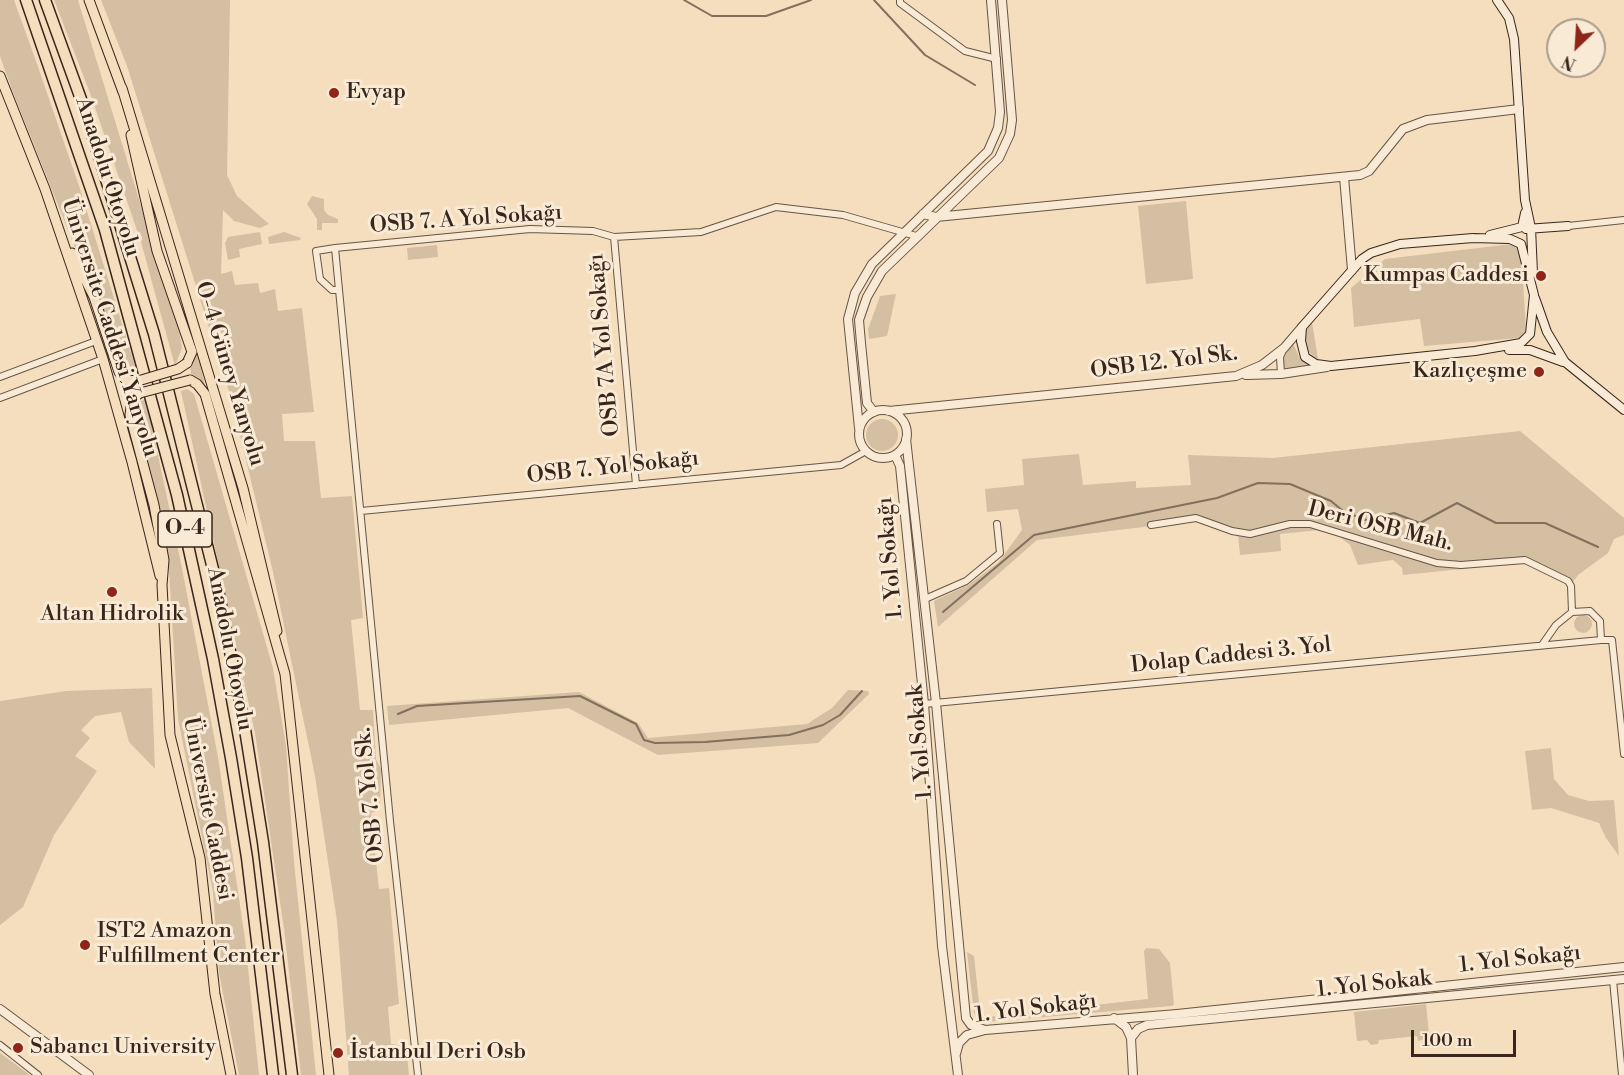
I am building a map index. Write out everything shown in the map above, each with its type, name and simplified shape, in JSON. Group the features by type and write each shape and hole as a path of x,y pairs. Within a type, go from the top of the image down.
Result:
{"highway":[{"name":"Anadolu Otoyolu","path":"26,0 105,230 177,495 209,641 231,758 247,858 273,1075"},
{"name":"Anadolu Otoyolu","path":"45,0 82,102 139,281 182,439 217,585 241,706 262,832 292,1075"}],"main road":[{"path":"55,219 94,297 119,372 126,380 138,381 178,369 187,363 192,352 158,251 136,164 122,88 89,0"},
{"path":"1497,0 1509,18 1514,39 1525,200 1524,222 1516,230"},
{"name":"Üniversite Caddesi Yanyolu","path":"0,76 55,219 103,359 132,462 162,585"},
{"name":"O-4 Güney Yanyolu","path":"122,88 243,488 268,585 285,674"},
{"path":"1302,327 1301,341 1305,357 1316,364 1331,366 1491,349 1514,345 1527,339 1531,328 1534,295 1531,228 1525,200"},
{"path":"1473,238 1531,228 1568,226"},
{"path":"1532,248 1539,235 1568,226"},
{"path":"1473,238 1510,239 1521,244 1546,332 1565,362 1624,410"},
{"name":"OSB 12. Yol Sk.","path":"1302,327 1362,260 1384,247 1473,238"},
{"path":"1491,349 1530,350 1565,362"},
{"path":"162,585 164,560 154,504 130,415 132,399 140,393 190,380 197,384 205,394 285,674 329,1075"},
{"name":"Üniversite Caddesi","path":"162,585 170,735 200,858 215,994 231,1075"}],"street":[{"path":"900,0 900,3 965,51 997,59"},
{"path":"859,428 867,416 874,412 889,411 902,420 906,439 895,455 880,458 866,451 859,437 848,319 855,293 872,264 988,151 998,128 1000,112 991,0"},
{"path":"874,412 867,403 859,320 867,297 882,271 999,158 1010,134 1012,110 1002,0"},
{"path":"923,214 936,218 1344,177 1369,171 1403,129 1427,120 1519,109"},
{"path":"1344,177 1352,270"},
{"name":"OSB 7. A Yol Sokağı","path":"334,248 530,229 592,231 614,237 701,232 776,207 843,215 916,236"},
{"path":"1529,218 1535,226 1543,228"},
{"path":"1568,226 1624,220"},
{"name":"OSB 7A Yol Sokağı","path":"614,237 636,484"},
{"path":"338,290 332,290 320,279 316,250 334,248 361,511"},
{"name":"OSB 12. Yol Sk.","path":"889,411 917,406 1236,376 1256,369 1284,348 1302,327"},
{"path":"0,377 96,342"},
{"path":"1281,374 1280,357 1284,348"},
{"path":"0,398 103,359"},
{"path":"1236,376 1281,374 1331,366"},
{"path":"902,420 917,406"},
{"name":"1. Yol Sokak","path":"906,439 936,703 966,1018 971,1025 985,1030"},
{"name":"OSB 7. Yol Sokağı","path":"361,511 841,465 866,451"},
{"name":"1. Yol Sokağı","path":"895,455 900,466 924,704 942,946 956,1054"},
{"name":"OSB 7. Yol Sk.","path":"361,511 418,1075"},
{"name":"Deri OSB Mah.","path":"1151,525 1196,518 1232,531 1250,534 1290,524 1310,524 1437,563 1461,565 1525,560 1568,581 1571,586 1572,612"},
{"path":"925,599 966,581 1000,553 997,524"},
{"path":"1542,645 1556,625 1572,612 1590,611 1600,621 1601,640 1612,639 1624,754"},
{"name":"Dolap Caddesi 3. Yol","path":"924,704 1601,640"},
{"name":"1. Yol Sokağı","path":"956,1054 959,1044 968,1035 985,1030 1114,1018 1178,1018 1624,967"},
{"path":"1612,969 1622,1075"},
{"name":"1. Yol Sokak","path":"1131,1038 1138,1029 1147,1025 1178,1018 1624,979"},
{"path":"0,1010 88,1075"},
{"path":"1114,1018 1126,1027 1131,1038 1132,1074"},
{"path":"0,1045 38,1075"},
{"path":"956,1054 958,1075"}],"shaded area":[{"path":"0,0 14,0 36,61 80,189 137,372 133,376 124,370 12,90 0,56"},
{"path":"54,0 78,0 179,330 182,348 175,366 141,242 90,93"},
{"path":"101,0 230,0 227,175 237,196 269,224 260,228 234,221 223,210 221,274 232,271 235,285 258,283 260,293 275,289 278,311 302,308 314,412 282,414 284,441 315,441 321,498 352,496 363,618 351,620 360,710 373,710 376,759 381,769 380,810 371,813 379,889 389,888 399,1004 388,1007 391,1044 406,1046 409,1075 349,1075 337,921 315,776 273,572 231,398 127,66"},
{"path":"312,196 324,199 324,210 328,215 338,219 338,223 322,223 322,230 317,230 317,219 307,204"},
{"path":"1186,201 1193,279 1146,284 1138,206"},
{"path":"260,232 262,244 239,249 240,257 228,260 225,243 228,237"},
{"path":"284,232 301,238 269,244 268,237"},
{"path":"1512,244 1521,249 1526,330 1519,338 1424,346 1420,319 1354,327 1351,288 1385,259"},
{"path":"437,245 438,257 408,260 407,248"},
{"path":"896,294 887,336 869,339 868,329 880,296"},
{"path":"1312,322 1318,359 1306,350 1304,339 1305,331"},
{"path":"1293,343 1300,359 1310,367 1284,369 1281,359"},
{"path":"197,350 205,385 191,374 190,366"},
{"path":"187,389 194,394 273,668 286,746 294,862 316,1075 301,1075 284,929 255,733 181,391"},
{"path":"146,399 181,563 218,757 245,939 259,1075 239,1075 219,973 213,892 178,719 169,570 135,411 139,402"},
{"path":"882,419 893,424 898,435 893,446 882,451 871,446 866,435 871,424"},
{"path":"1520,431 1624,518 1624,535 1614,539 1608,553 1578,575 1570,586 1566,579 1531,562 1403,575 1402,568 1393,560 1358,565 1350,545 1330,529 1280,534 1281,551 1240,555 1238,535 1200,520 1037,540 938,627 934,601 968,585 998,563 1022,530 1018,509 987,512 985,489 1024,485 1022,459 1079,454 1083,485 1136,481 1136,488 1191,485 1188,455 1273,458"},
{"path":"1579,615 1587,615 1592,620 1590,631 1579,633 1574,628 1574,620"},
{"path":"152,688 155,769 129,742 121,712 95,716 81,730 90,738 75,756 97,771 54,835 23,907 0,925 0,701 66,691"},
{"path":"848,690 868,691 869,694 818,743 658,755 568,708 389,725 387,706 579,692 638,723 648,738 807,724 832,708"},
{"path":"1551,748 1554,779 1568,795 1589,801 1614,800 1619,856 1599,823 1551,808 1532,810 1525,751"},
{"path":"1146,948 1159,949 1170,963 1174,1005 986,1022 979,1020 974,1013 967,952 974,956 980,1012 988,1017 1148,999 1144,951"},
{"path":"1426,1004 1429,1034 1425,1039 1418,1041 1417,1036 1379,1040 1378,1044 1371,1045 1367,1040 1357,1041 1354,1012"},
{"path":"0,1053 26,1072 29,1075 0,1075"}],"waterway":[{"path":"684,0 712,16 766,16 811,0"},
{"path":"874,0 925,55 975,85"},
{"path":"943,612 1034,535 1217,498 1258,483 1290,484 1331,501 1343,511 1365,520 1394,513 1420,523 1457,503 1496,523 1545,523 1598,547"},
{"path":"398,714 417,706 580,696 636,724 644,740 655,743 705,742 789,735 823,725 840,715 862,691"}],"place":[{"name":"Evyap","path":"334,93"},
{"name":"Kumpas Caddesi","path":"1541,276"},
{"name":"Kazlıçeşme","path":"1539,372"},
{"name":"Altan Hidrolik","path":"112,592"},
{"name":"IST2 Amazon Fulfillment Center","path":"85,945"},
{"name":"Sabancı University","path":"18,1048"},
{"name":"İstanbul Deri Osb","path":"338,1053"}]}
